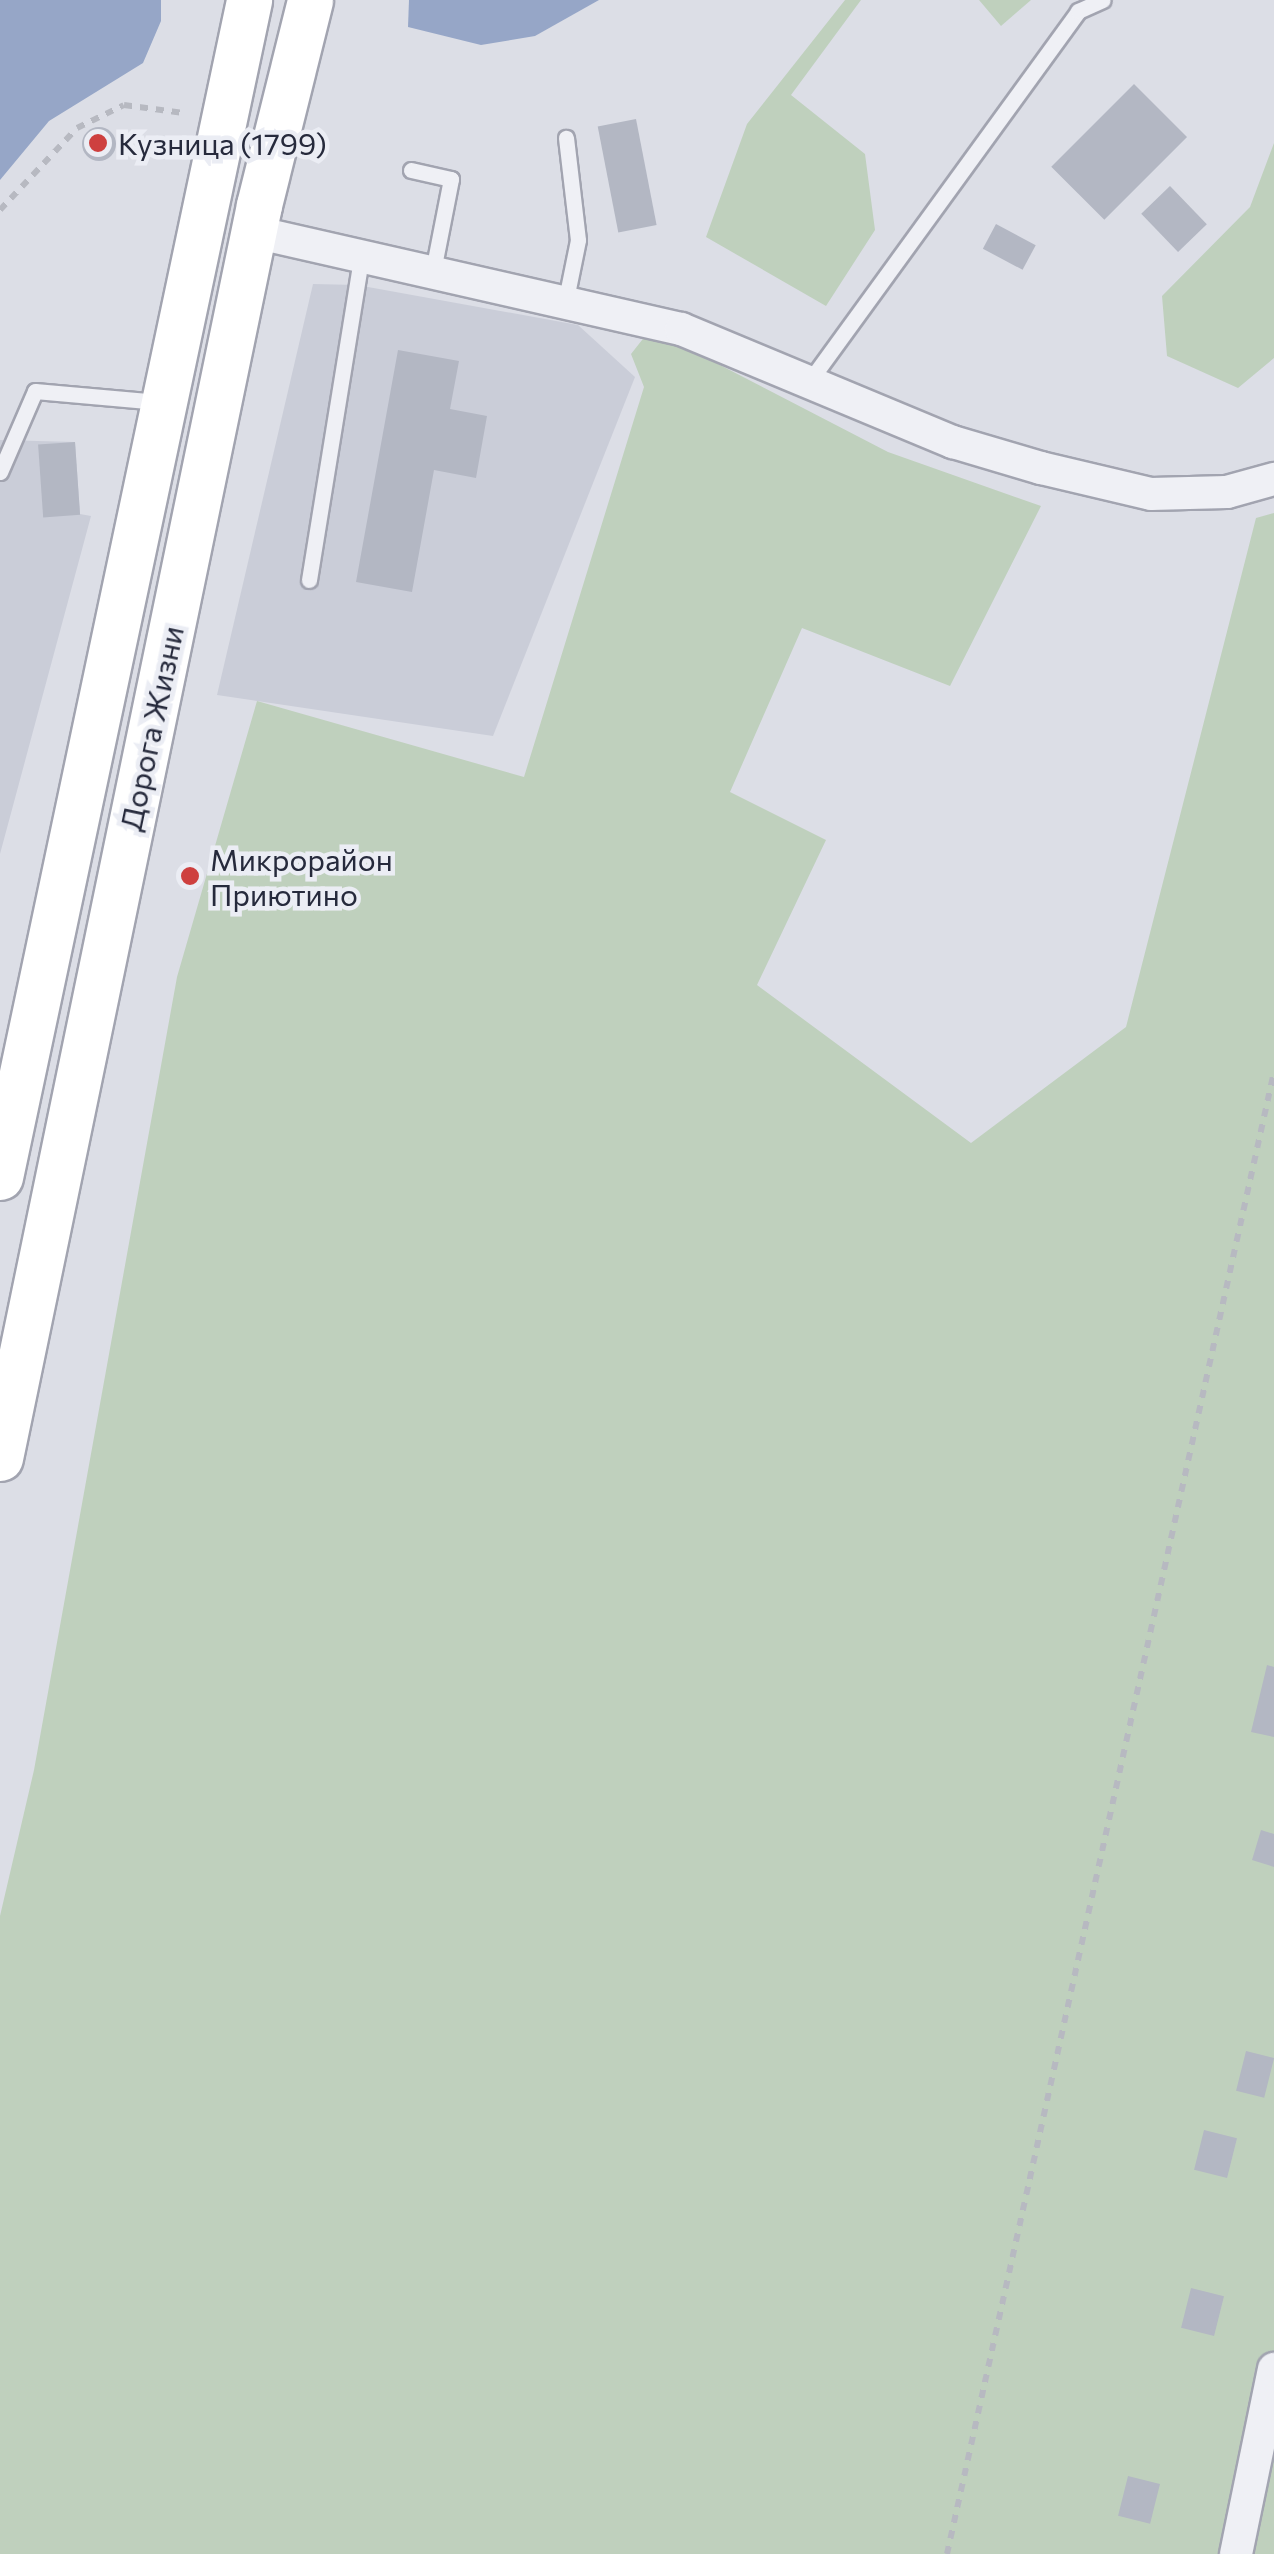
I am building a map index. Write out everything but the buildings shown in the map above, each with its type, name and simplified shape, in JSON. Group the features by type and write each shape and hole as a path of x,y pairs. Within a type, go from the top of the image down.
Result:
{"main road":[{"name":"Дорога Жизни","path":"0,1176 249,0"},
{"name":"Дорога Жизни","path":"0,1458 254,232 309,1"}],"street":[{"path":"254,232 681,328 812,379 953,442 1152,494 1226,492 1274,479"},
{"path":"1236,2554 1274,2369"}],"lane":[{"path":"812,379 1078,11 1103,0"},
{"path":"566,138 578,240 566,300"},
{"path":"411,170 452,179 433,270"},
{"path":"309,580 361,258"},
{"path":"0,472 34,391 134,395 163,404"}],"path":[{"path":"0,210 77,128 124,105 192,114"},
{"path":"947,2554 1274,1072"}],"shaded area":[{"path":"313,284 357,285 578,325 635,377 493,736 217,695"},
{"path":"0,440 75,442 80,514 91,516 0,854"}],"green space":[{"path":"845,0 861,0 791,95 865,154 875,230 826,306 706,237 747,124"},
{"path":"979,0 1031,0 1001,26"},
{"path":"1274,143 1274,358 1238,388 1167,356 1162,296 1250,207"},
{"path":"646,335 689,349 888,452 1041,506 950,686 802,628 730,792 826,840 757,985 971,1143 1126,1027 1256,518 1274,513 1274,2554 0,2554 0,1916 34,1770 177,977 257,701 524,777 644,387 631,354"}],"water":[{"path":"0,0 161,0 161,21 143,63 49,121 0,180"},
{"path":"409,0 599,0 535,36 481,45 408,27"}],"place":[{"name":"Кузница (1799)","path":"98,143"},
{"name":"Микрорайон Приютино","path":"190,876"}]}
